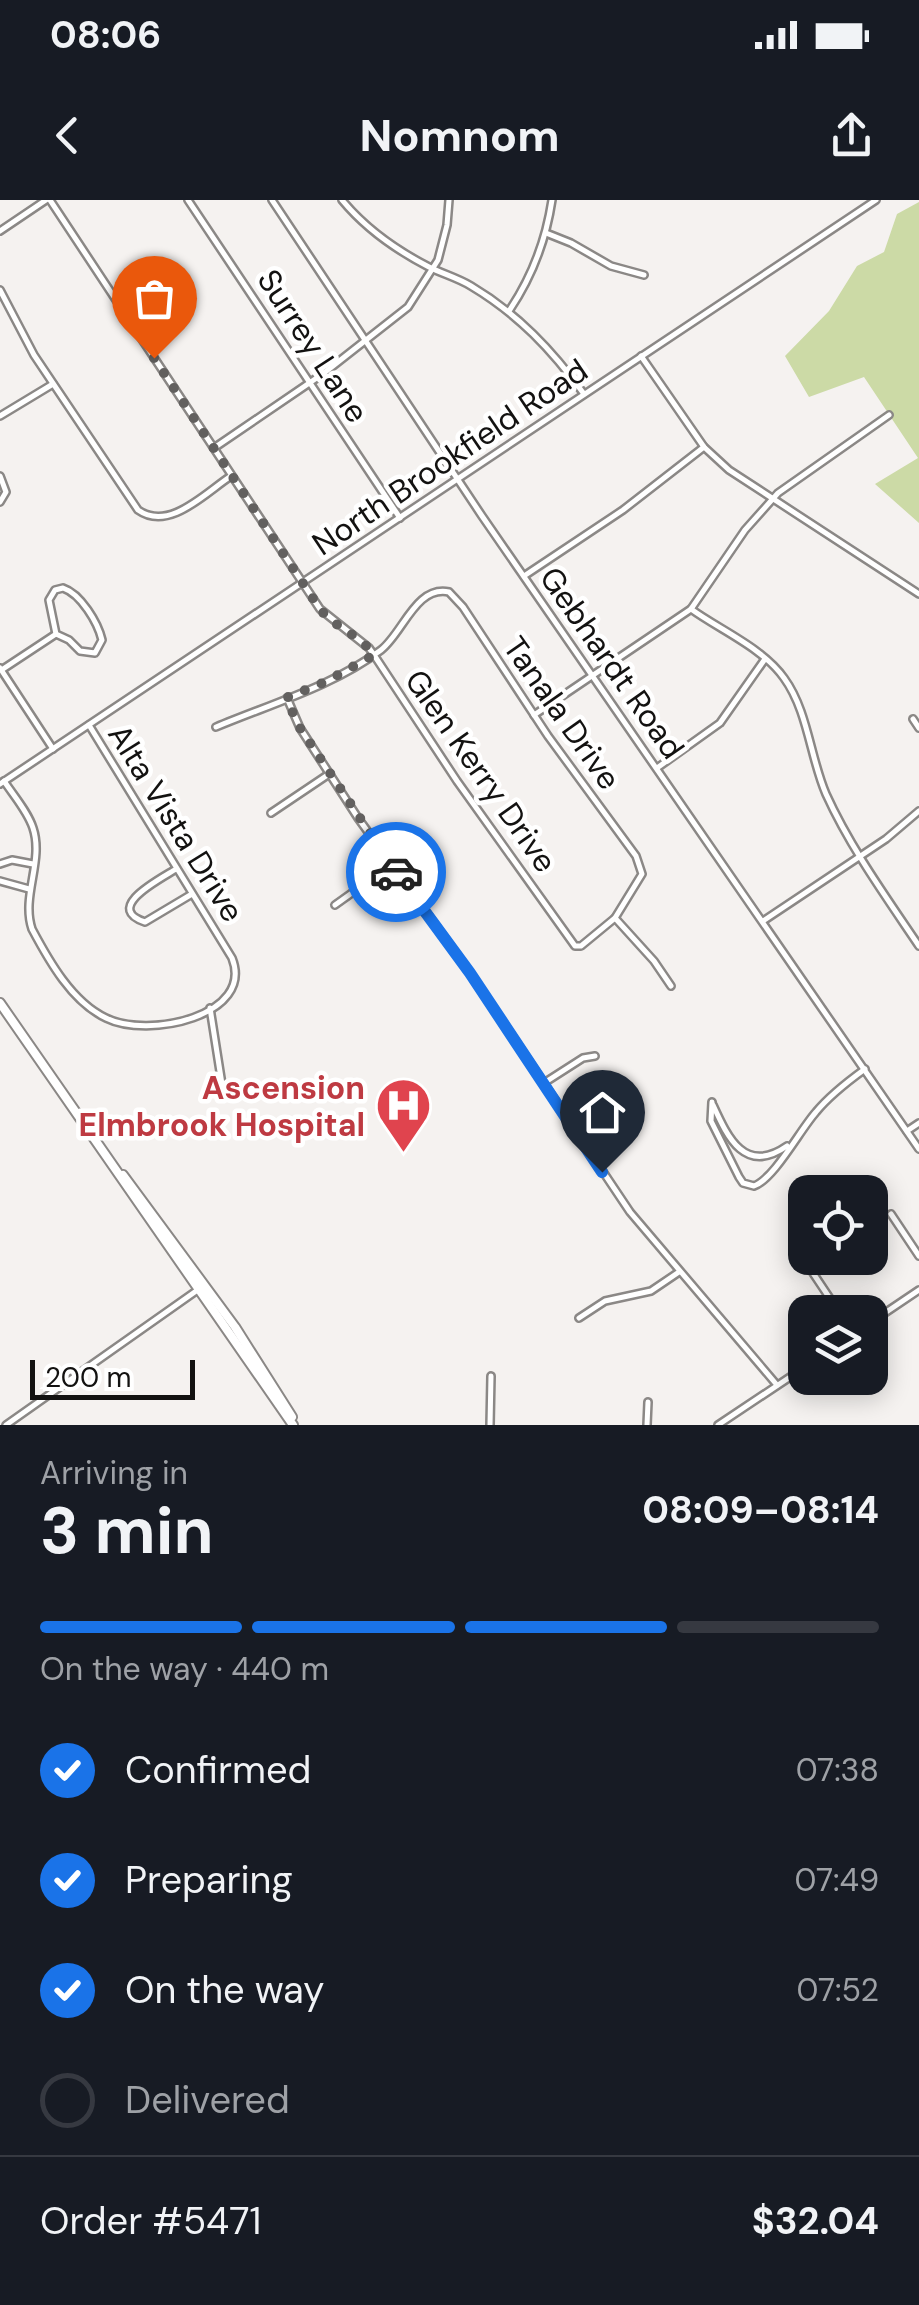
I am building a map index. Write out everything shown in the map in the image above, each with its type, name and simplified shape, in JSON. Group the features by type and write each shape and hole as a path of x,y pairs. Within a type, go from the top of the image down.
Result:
{"main road":[{"path":"0,1003 295,1425"}],"street":[{"path":"0,230 48,200"},
{"name":"Glen Kerry Drive","path":"48,200 329,620 361,639 374,655 457,781 578,948 615,918"},
{"name":"Surrey Lane","path":"188,200 400,518"},
{"name":"Gebhardt Road","path":"272,200 457,479 919,1149"},
{"path":"342,200 390,244 469,285 509,311 547,347 584,394"},
{"path":"214,448 310,383 408,307 434,270 445,236 449,200"},
{"path":"509,311 528,280 546,233 552,200"},
{"name":"North Brookfield Road","path":"2,783 876,200"},
{"path":"546,233 571,242 611,266 644,275"},
{"path":"0,290 53,384 134,505 146,515 172,515 231,476"},
{"path":"641,356 704,447 728,470 919,594"},
{"path":"0,416 53,384"},
{"path":"534,714 691,609 771,500 810,468 889,415"},
{"path":"524,576 623,510 704,447"},
{"path":"0,476 6,492 0,502"},
{"path":"64,588 75,593 102,640 94,652 84,653 56,634 49,600 55,590 64,588"},
{"name":"Tanala Drive","path":"374,655 398,634 416,605 434,592 444,590 457,599 636,856 642,874 615,918"},
{"path":"691,609 765,659 783,676 794,694 827,796 919,946"},
{"path":"53,749 0,670 56,634"},
{"path":"216,727 325,682 374,655"},
{"path":"656,768 720,724 765,659"},
{"path":"286,698 329,774 470,973 621,1199 778,1385"},
{"path":"913,720 919,728"},
{"name":"Alta Vista Drive","path":"89,725 237,970 231,992 210,1008"},
{"path":"271,813 329,774"},
{"path":"2,783 33,829 36,847 28,918 68,986 92,1010 119,1024 154,1028 172,1025 210,1008 224,1096"},
{"path":"762,921 861,856 919,810"},
{"path":"0,864 12,860 33,864"},
{"path":"335,906 391,865"},
{"path":"176,869 136,894 130,903 132,912 145,922 192,894"},
{"path":"0,881 29,888"},
{"path":"615,918 671,986"},
{"path":"544,1083 583,1058 595,1056"},
{"path":"790,1143 766,1156 742,1151 729,1138 712,1102 711,1121 739,1177 748,1185 764,1182 827,1099 864,1069"},
{"path":"907,1131 919,1123"},
{"path":"891,1214 919,1256"},
{"path":"578,1318 606,1301 650,1292 679,1272"},
{"path":"6,1425 201,1288"},
{"path":"888,1311 919,1290"},
{"path":"490,1425 491,1376"},
{"path":"718,1425 788,1378"},
{"path":"646,1425 648,1402"}],"green space":[{"path":"919,202 919,523 875,484 918,458 864,377 809,397 785,356 829,311 857,266 884,252 897,214"}],"way so far":[{"path":"154,358 320,609 329,620 361,639 374,655 286,698 300,728 396,872"}],"place":[{"name":"Ascension Elmbrook Hospital","path":"404,1155"}],"route":[{"path":"396,872 470,973 602,1172"}]}
